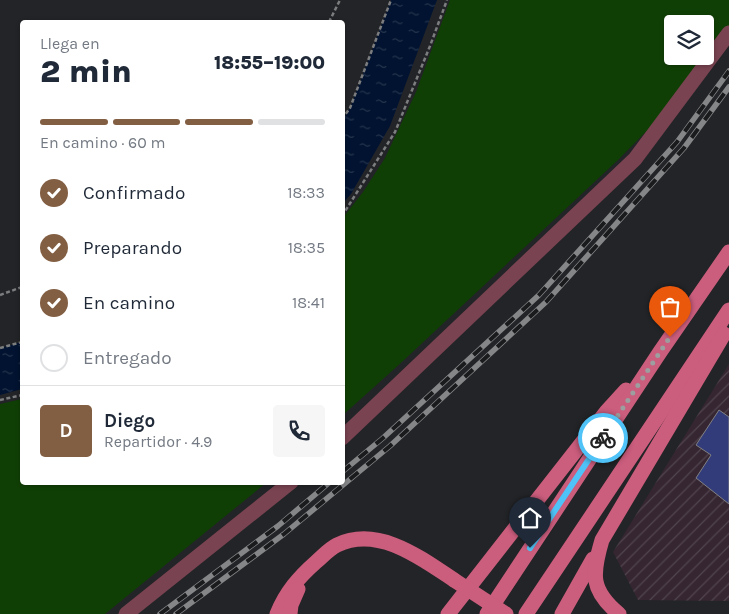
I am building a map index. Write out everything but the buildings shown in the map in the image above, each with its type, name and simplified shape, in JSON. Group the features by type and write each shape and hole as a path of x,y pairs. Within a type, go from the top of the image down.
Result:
{"main road":[{"path":"487,614 660,352 729,252"},
{"path":"526,614 729,310"},
{"path":"562,614 583,579 602,540 729,326"},
{"path":"449,612 606,412 660,352"},
{"path":"277,614 290,588 301,575 335,546 349,540 367,539 401,548 420,557 506,614"},
{"path":"602,540 595,565 596,585 607,603 620,614"},
{"path":"290,614 291,605 300,586 317,561"}],"street":[{"path":"345,435 636,159 729,33"},
{"path":"126,614 287,485"}],"path":[{"path":"330,20 340,0"},
{"path":"345,115 350,108 391,0"},
{"path":"345,211 395,132 447,0"},
{"path":"0,296 20,288"},
{"path":"0,348 20,343"},
{"path":"0,400 20,395"}],"shaded area":[{"path":"729,364 729,601 638,600 613,552"}],"green space":[{"path":"450,0 729,0 729,33 714,53 714,15 664,15 664,65 705,65 687,90 618,160 345,413 345,215 385,158 416,92"},
{"path":"20,399 20,485 264,485 105,614 0,614 0,404"}],"water":[{"path":"391,0 437,0 390,126 351,194 345,201 345,116 350,108"},
{"path":"20,343 20,390 0,395 0,348"}],"railway":[{"path":"345,470 383,438 539,295 677,142 729,71"},
{"path":"345,483 390,446 546,302 684,148 729,87"},
{"path":"160,614 278,526 326,485"},
{"path":"176,614 284,534 343,485"}],"way so far":[{"path":"603,438 670,337"}],"route":[{"path":"530,548 603,438"}]}
